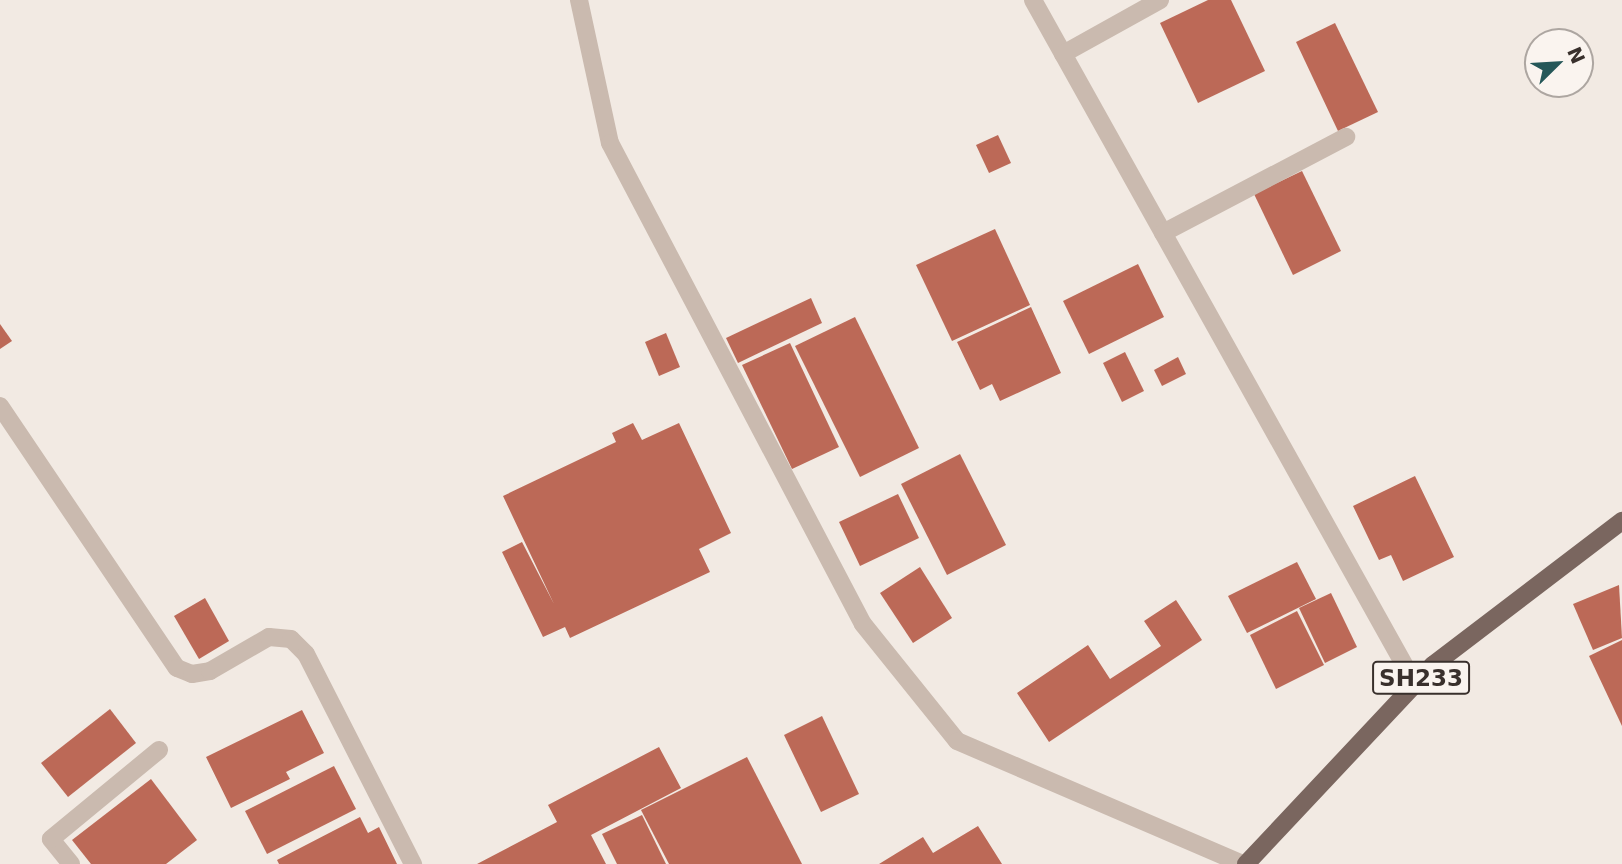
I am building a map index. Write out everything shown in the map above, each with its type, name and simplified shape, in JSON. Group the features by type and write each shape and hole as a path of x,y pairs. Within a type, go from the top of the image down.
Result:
{"main road":[{"name":"SH233","path":"1245,864 1433,665 1622,522"}],"street":[{"path":"579,0 610,143 863,624 957,741 1245,864"},
{"path":"1033,0 1415,684"},
{"path":"1063,54 1160,0"},
{"path":"1163,233 1346,137"},
{"path":"0,407 177,668 192,674 210,671 269,636 291,639 306,654 412,864"},
{"path":"71,864 51,839 159,750"}],"building":[{"path":"1208,0 1231,0 1265,71 1198,103 1160,23"},
{"path":"1335,23 1378,112 1338,131 1296,42"},
{"path":"998,135 1011,163 989,173 976,145"},
{"path":"1302,171 1341,251 1293,275 1254,194"},
{"path":"995,229 1030,305 952,341 916,265"},
{"path":"1138,264 1164,317 1089,354 1063,301"},
{"path":"811,298 822,323 738,363 726,338"},
{"path":"1031,307 1061,373 1000,401 992,384 980,390 957,342"},
{"path":"855,317 919,448 860,477 795,346"},
{"path":"0,324 12,341 0,349"},
{"path":"666,333 680,367 659,376 645,342"},
{"path":"790,343 839,447 792,469 742,365"},
{"path":"1125,352 1144,391 1122,402 1103,363"},
{"path":"1178,357 1186,374 1162,386 1154,370"},
{"path":"633,423 642,440 679,423 731,533 699,549 710,572 570,638 565,627 543,637 502,552 522,542 554,604 503,496 616,442 612,433"},
{"path":"960,454 1006,545 947,575 901,484"},
{"path":"1415,476 1454,557 1403,581 1391,555 1379,560 1353,506"},
{"path":"898,494 919,538 860,566 839,522"},
{"path":"1297,562 1316,599 1247,633 1228,596"},
{"path":"920,567 952,618 913,643 880,593"},
{"path":"1619,585 1622,638 1593,650 1573,604"},
{"path":"1331,593 1357,647 1325,663 1299,608"},
{"path":"205,598 229,641 199,659 174,616"},
{"path":"1176,600 1202,640 1049,742 1017,693 1088,645 1110,679 1161,646 1144,621"},
{"path":"1297,611 1324,665 1276,689 1250,635"},
{"path":"1622,640 1622,726 1589,656"},
{"path":"110,709 136,743 68,797 41,763"},
{"path":"302,710 324,753 286,772 290,779 231,808 206,757"},
{"path":"822,716 859,794 821,812 784,735"},
{"path":"659,747 681,788 591,835 606,864 477,864 557,822 548,805"},
{"path":"747,757 802,864 669,864 641,810"},
{"path":"334,766 356,809 267,854 245,811"},
{"path":"151,779 197,840 166,864 91,864 72,840"},
{"path":"642,815 666,864 617,864 602,834"},
{"path":"360,817 368,833 379,827 397,864 279,864 277,860"},
{"path":"978,826 1002,864 879,864 923,837 933,853"}]}
